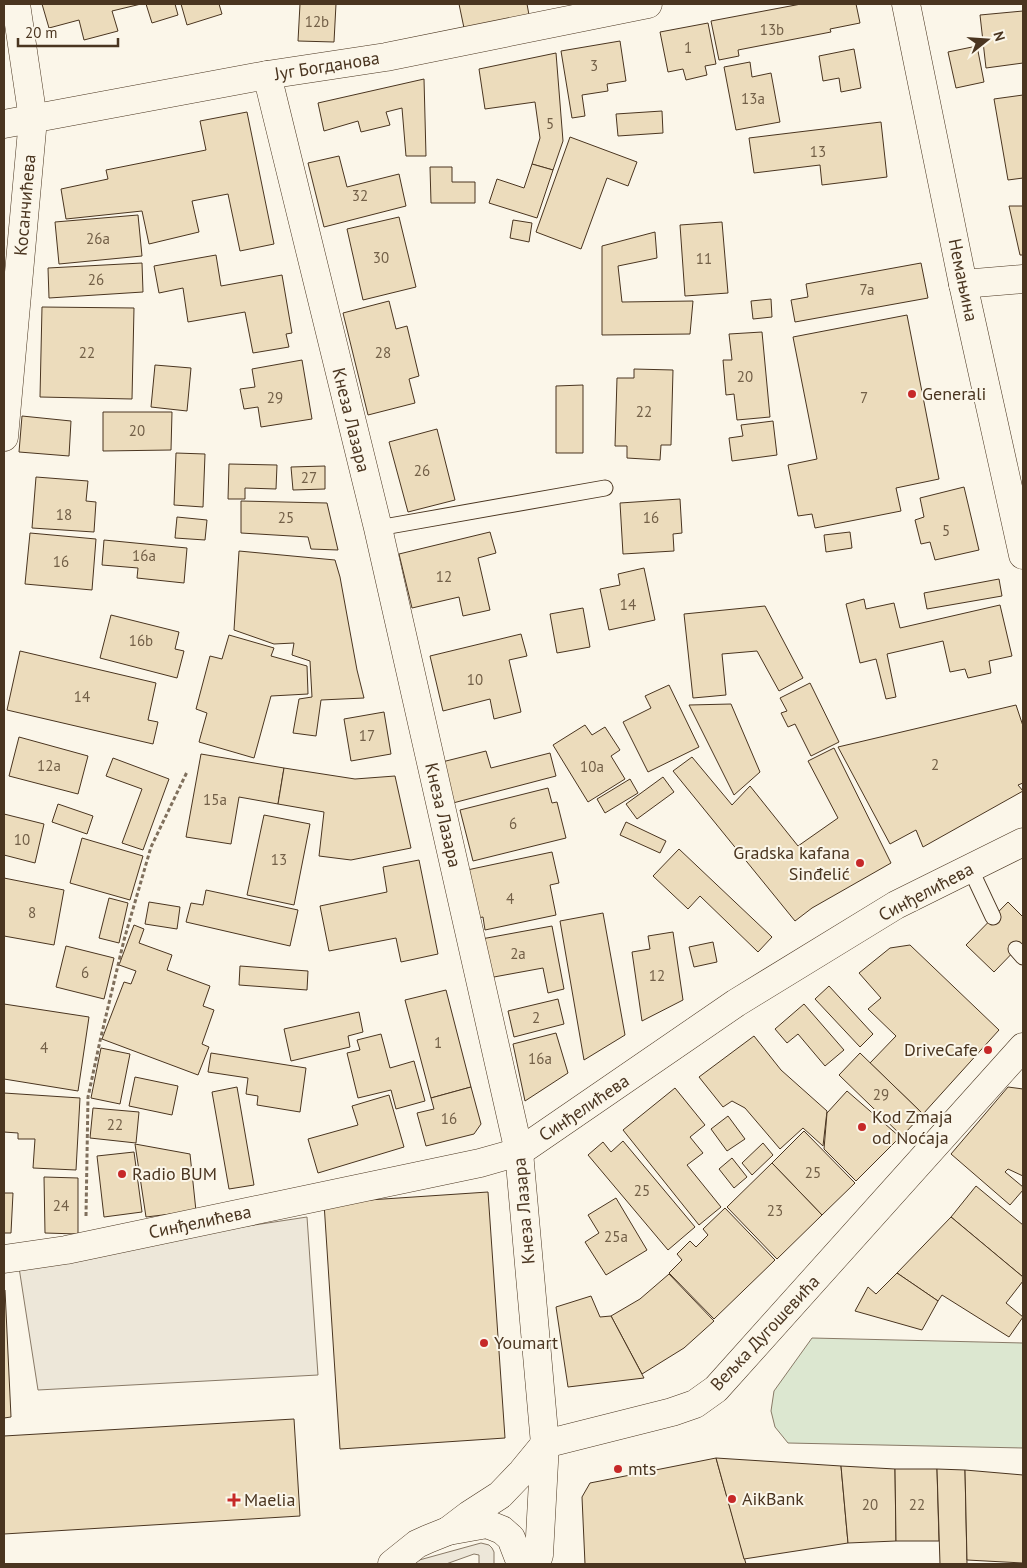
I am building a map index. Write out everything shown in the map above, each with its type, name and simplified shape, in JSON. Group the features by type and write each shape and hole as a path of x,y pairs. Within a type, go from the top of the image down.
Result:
{"street":[{"name":"Косанчићева","path":"4,437 33,119 16,4"},
{"name":"Југ Богданова","path":"4,124 267,76 386,57 648,4"},
{"name":"Немањина","path":"906,4 963,284 1023,555"},
{"name":"Кнеза Лазара","path":"267,76 378,528 520,1152 545,1444 539,1555 536,1564"},
{"path":"963,284 1023,279"},
{"name":"Синђелићева","path":"4,1260 86,1246 471,1165 520,1152 736,1004 896,905 1023,842"},
{"name":"Вељка Дугошевића","path":"545,1444 672,1412 694,1404 716,1389 1023,1047"},
{"path":"392,1564 417,1544 448,1530 500,1495 545,1444"},
{"path":"448,1530 487,1524 502,1530 511,1538 521,1564"}],"lane":[{"path":"378,528 605,488"},
{"path":"970,868 993,917"}],"path":[{"path":"86,1246 88,1097 124,940 151,847 187,772"}],"green space":[{"path":"812,1338 1023,1343 1023,1448 788,1443 775,1427 771,1411 774,1391"}],"shaded area":[{"path":"307,1217 318,1375 38,1390 18,1261"},
{"path":"481,1543 492,1548 494,1564 479,1564 479,1555 474,1554 446,1564 410,1564 412,1562"}],"building":[{"path":"42,4 141,4 112,11 118,31 84,40 79,20 49,28"},
{"path":"146,4 175,4 178,15 152,23"},
{"path":"181,4 219,4 222,14 187,25"},
{"path":"300,4 336,4 334,42 298,41"},
{"path":"459,4 527,4 529,15 464,28"},
{"path":"801,4 856,4 860,23 830,29 831,32 738,50 739,56 719,60 711,21"},
{"path":"1023,11 1023,63 986,68 980,15"},
{"path":"708,23 716,64 705,66 707,75 686,80 683,69 668,72 660,32"},
{"path":"620,41 626,81 607,84 608,91 582,95 585,116 572,118 561,51"},
{"path":"977,46 984,82 956,88 948,52"},
{"path":"854,49 861,88 841,92 839,78 823,81 819,56"},
{"path":"556,53 563,141 553,170 532,164 540,138 535,102 485,109 479,69"},
{"path":"750,62 752,77 771,73 780,122 736,130 724,67"},
{"path":"424,79 426,156 406,156 402,108 386,112 390,125 361,132 358,121 324,131 318,103"},
{"path":"1023,95 1023,178 1008,180 994,99"},
{"path":"662,111 663,133 618,136 616,114"},
{"path":"247,112 274,244 240,251 228,194 192,201 199,232 149,244 142,211 66,219 61,189 108,179 106,170 206,150 200,121"},
{"path":"881,122 887,177 822,185 820,165 754,173 749,138"},
{"path":"570,137 637,162 628,186 607,178 581,249 536,232"},
{"path":"339,156 347,187 399,174 406,206 324,227 308,163"},
{"path":"532,164 553,170 537,218 489,203 497,179 524,188"},
{"path":"430,167 452,167 452,182 475,182 475,203 431,203"},
{"path":"1009,206 1023,206 1023,255 1020,255"},
{"path":"138,215 142,256 59,264 55,222"},
{"path":"399,217 416,287 363,300 347,229"},
{"path":"513,220 532,223 529,242 510,238"},
{"path":"722,222 728,293 685,296 680,225"},
{"path":"655,232 657,258 618,266 622,302 693,301 690,334 602,335 602,246"},
{"path":"216,255 221,286 282,275 292,333 286,334 289,347 253,353 245,312 188,322 183,288 159,293 154,266"},
{"path":"142,263 143,292 49,298 48,268"},
{"path":"921,263 928,298 795,322 791,300 808,297 806,284"},
{"path":"771,299 772,317 753,319 751,301"},
{"path":"389,301 396,329 407,326 419,376 409,379 415,403 368,415 343,313"},
{"path":"42,307 134,308 132,399 40,397"},
{"path":"907,315 939,479 896,488 901,511 815,528 812,514 798,516 788,465 817,459 793,337"},
{"path":"762,332 770,417 737,420 734,394 726,395 723,360 732,360 729,334"},
{"path":"302,360 312,419 261,427 258,407 244,409 240,389 255,387 252,369"},
{"path":"155,365 191,368 187,411 151,407"},
{"path":"634,369 673,370 671,445 661,445 660,460 627,458 627,446 615,446 617,378 634,378"},
{"path":"583,385 583,453 556,453 556,386"},
{"path":"103,412 172,412 171,450 103,451"},
{"path":"22,416 71,421 69,456 19,452"},
{"path":"773,421 777,455 732,461 729,438 743,436 741,425"},
{"path":"437,429 455,500 408,512 389,442"},
{"path":"176,453 205,454 203,507 174,505"},
{"path":"229,464 277,465 276,489 245,488 245,499 228,499"},
{"path":"325,466 325,489 293,490 291,467"},
{"path":"36,477 88,481 86,501 96,502 94,532 32,528"},
{"path":"964,487 979,550 935,560 930,542 921,544 915,520 924,517 920,498"},
{"path":"680,499 682,533 673,534 674,551 623,554 620,503"},
{"path":"241,501 327,503 338,550 311,549 308,537 241,533"},
{"path":"177,517 207,520 205,540 175,538"},
{"path":"490,532 496,553 478,558 490,610 463,616 459,597 412,608 399,554"},
{"path":"850,532 852,548 826,552 824,535"},
{"path":"30,533 96,539 92,590 25,584"},
{"path":"104,540 187,548 184,583 137,578 138,568 102,565"},
{"path":"239,551 335,560 364,698 321,700 316,736 293,733 299,699 312,697 310,661 292,655 294,643 274,644 234,630"},
{"path":"644,568 655,620 609,630 600,589 620,585 618,574"},
{"path":"999,579 1002,596 927,609 924,593"},
{"path":"864,599 866,609 894,603 900,628 1000,605 1012,656 989,661 991,673 968,678 965,669 950,672 943,641 887,654 896,697 886,699 876,659 860,663 846,604"},
{"path":"765,606 803,678 779,691 757,651 722,654 726,695 693,698 684,614"},
{"path":"583,608 590,647 557,653 550,614"},
{"path":"111,615 179,632 175,649 184,651 177,678 100,658"},
{"path":"521,634 527,656 509,660 521,712 494,719 490,699 443,711 430,656"},
{"path":"229,635 274,648 271,656 307,666 308,694 271,696 254,758 199,742 207,713 196,709 210,656 222,659"},
{"path":"20,651 156,683 148,720 158,722 153,744 7,710"},
{"path":"810,683 839,742 811,756 795,724 788,727 781,713 787,711 780,698"},
{"path":"669,685 699,747 648,772 623,722 651,708 645,696"},
{"path":"731,704 760,772 734,795 689,705"},
{"path":"1016,705 1023,726 1023,783 1018,785 1023,791 923,847 916,830 890,844 838,747"},
{"path":"384,712 391,754 351,761 344,719"},
{"path":"585,725 592,735 605,727 620,750 611,756 625,779 588,802 553,745"},
{"path":"19,737 88,756 78,794 9,776"},
{"path":"834,748 891,863 812,908 795,921 673,771 692,757 732,805 750,786 798,846 838,818 808,761"},
{"path":"486,751 491,768 550,753 556,776 453,803 442,762"},
{"path":"201,754 284,768 278,804 239,797 231,844 186,837"},
{"path":"113,758 169,779 143,850 122,843 142,789 106,776"},
{"path":"284,768 355,779 395,776 411,848 351,860 319,856 324,812 278,804"},
{"path":"663,777 674,792 637,819 626,804"},
{"path":"630,779 638,793 605,813 597,799"},
{"path":"548,788 552,803 557,802 566,838 473,861 460,810"},
{"path":"58,804 93,816 87,834 52,822"},
{"path":"4,814 44,824 35,863 4,855"},
{"path":"264,815 310,824 294,905 247,895"},
{"path":"626,822 666,841 660,853 620,835"},
{"path":"82,838 143,856 130,900 70,883"},
{"path":"679,849 772,937 758,952 700,896 688,909 653,876"},
{"path":"552,852 559,883 550,885 556,915 485,930 483,917 478,918 467,870"},
{"path":"419,860 438,954 401,962 396,938 329,951 320,906 387,892 383,867"},
{"path":"4,878 64,890 54,945 4,936"},
{"path":"206,890 298,910 290,946 186,922 191,903 203,905"},
{"path":"109,898 128,903 119,943 99,938"},
{"path":"149,902 180,907 177,929 145,924"},
{"path":"1008,902 1023,917 1023,942 994,972 966,945"},
{"path":"603,913 625,1035 584,1060 560,921"},
{"path":"134,925 144,929 139,943 172,955 167,970 210,986 203,1006 214,1010 202,1044 209,1047 198,1075 102,1039 124,982 131,984 136,971 119,965"},
{"path":"552,926 564,989 548,993 543,968 483,979 476,940"},
{"path":"673,932 683,1000 642,1021 632,952 650,949 648,936"},
{"path":"713,942 717,962 694,967 689,947"},
{"path":"910,945 999,1030 923,1114 870,1063 896,1036 868,1009 881,998 859,973 890,948"},
{"path":"66,946 114,958 104,999 56,987"},
{"path":"240,966 308,971 307,990 239,985"},
{"path":"829,986 873,1034 860,1047 815,999"},
{"path":"446,990 471,1087 431,1098 405,1000"},
{"path":"558,999 564,1024 514,1037 508,1011"},
{"path":"4,1004 89,1017 78,1091 4,1079"},
{"path":"804,1004 844,1050 825,1066 798,1034 787,1043 775,1029"},
{"path":"359,1012 363,1032 348,1036 350,1047 291,1061 284,1029"},
{"path":"556,1033 568,1073 525,1101 513,1044"},
{"path":"381,1034 390,1068 414,1061 425,1101 396,1109 391,1090 358,1098 347,1053 360,1050 357,1040"},
{"path":"754,1036 781,1070 827,1111 823,1146 803,1128 780,1149 745,1108 732,1101 723,1107 699,1077"},
{"path":"101,1048 130,1054 120,1104 91,1098"},
{"path":"211,1053 306,1068 300,1112 257,1105 258,1096 246,1094 248,1078 208,1072"},
{"path":"860,1053 923,1114 902,1136 839,1075"},
{"path":"135,1077 178,1086 172,1115 129,1106"},
{"path":"237,1087 254,1185 229,1189 212,1092"},
{"path":"471,1087 481,1124 474,1134 426,1146 417,1113 434,1109 431,1098"},
{"path":"1008,1087 1023,1089 1023,1176 1008,1169 1005,1172 1023,1187 1023,1190 1010,1205 951,1154"},
{"path":"675,1088 705,1125 690,1137 703,1153 687,1165 721,1207 699,1225 623,1130"},
{"path":"847,1091 900,1137 856,1181 824,1149 827,1113"},
{"path":"4,1093 80,1098 76,1170 33,1168 35,1139 18,1139 18,1133 4,1132"},
{"path":"389,1095 404,1147 318,1173 308,1139 358,1125 352,1106"},
{"path":"93,1108 139,1112 136,1143 90,1138"},
{"path":"728,1116 745,1139 727,1151 711,1129"},
{"path":"804,1131 855,1183 822,1215 772,1163"},
{"path":"623,1141 695,1227 668,1250 588,1155 603,1142 611,1152"},
{"path":"763,1143 773,1155 752,1175 742,1163"},
{"path":"135,1144 190,1154 196,1211 146,1217"},
{"path":"134,1152 142,1212 104,1217 97,1156"},
{"path":"732,1158 747,1177 734,1188 719,1169"},
{"path":"772,1163 822,1215 777,1259 727,1207"},
{"path":"44,1177 78,1178 78,1234 45,1233"},
{"path":"976,1186 1023,1225 1023,1277 951,1217"},
{"path":"488,1192 505,1438 340,1449 324,1203"},
{"path":"4,1193 13,1193 11,1233 4,1233"},
{"path":"616,1198 647,1250 606,1275 585,1242 599,1233 588,1215"},
{"path":"725,1208 775,1260 714,1319 669,1273 682,1260 677,1254 690,1241 696,1247 708,1235 703,1229"},
{"path":"951,1217 1023,1277 1023,1281 1006,1303 1023,1317 1009,1337 942,1295 938,1301 897,1273"},
{"path":"897,1273 938,1301 922,1330 855,1311 868,1287 876,1294"},
{"path":"669,1274 714,1321 684,1348 642,1374 611,1316 640,1299"},
{"path":"4,1290 11,1417 4,1418"},
{"path":"591,1296 600,1317 611,1316 644,1378 568,1387 556,1307"},
{"path":"294,1419 300,1516 4,1534 4,1436"},
{"path":"716,1458 746,1564 585,1564 582,1497 590,1483"},
{"path":"716,1458 841,1466 848,1543 744,1559"},
{"path":"841,1466 895,1469 896,1541 848,1543"},
{"path":"895,1469 937,1469 939,1541 896,1541"},
{"path":"937,1469 965,1470 967,1564 940,1564"},
{"path":"965,1470 1023,1475 1023,1563 967,1560"}],"place":[{"name":"Generali","path":"912,394"},
{"name":"Gradska kafana Sinđelić","path":"860,863"},
{"name":"DriveCafe","path":"988,1050"},
{"name":"Kod Zmaja od Noćaja","path":"862,1127"},
{"name":"Radio BUM","path":"122,1174"},
{"name":"Youmart","path":"484,1343"},
{"name":"mts","path":"618,1469"},
{"name":"AikBank","path":"732,1499"},
{"name":"Maelia","path":"234,1500"}]}
